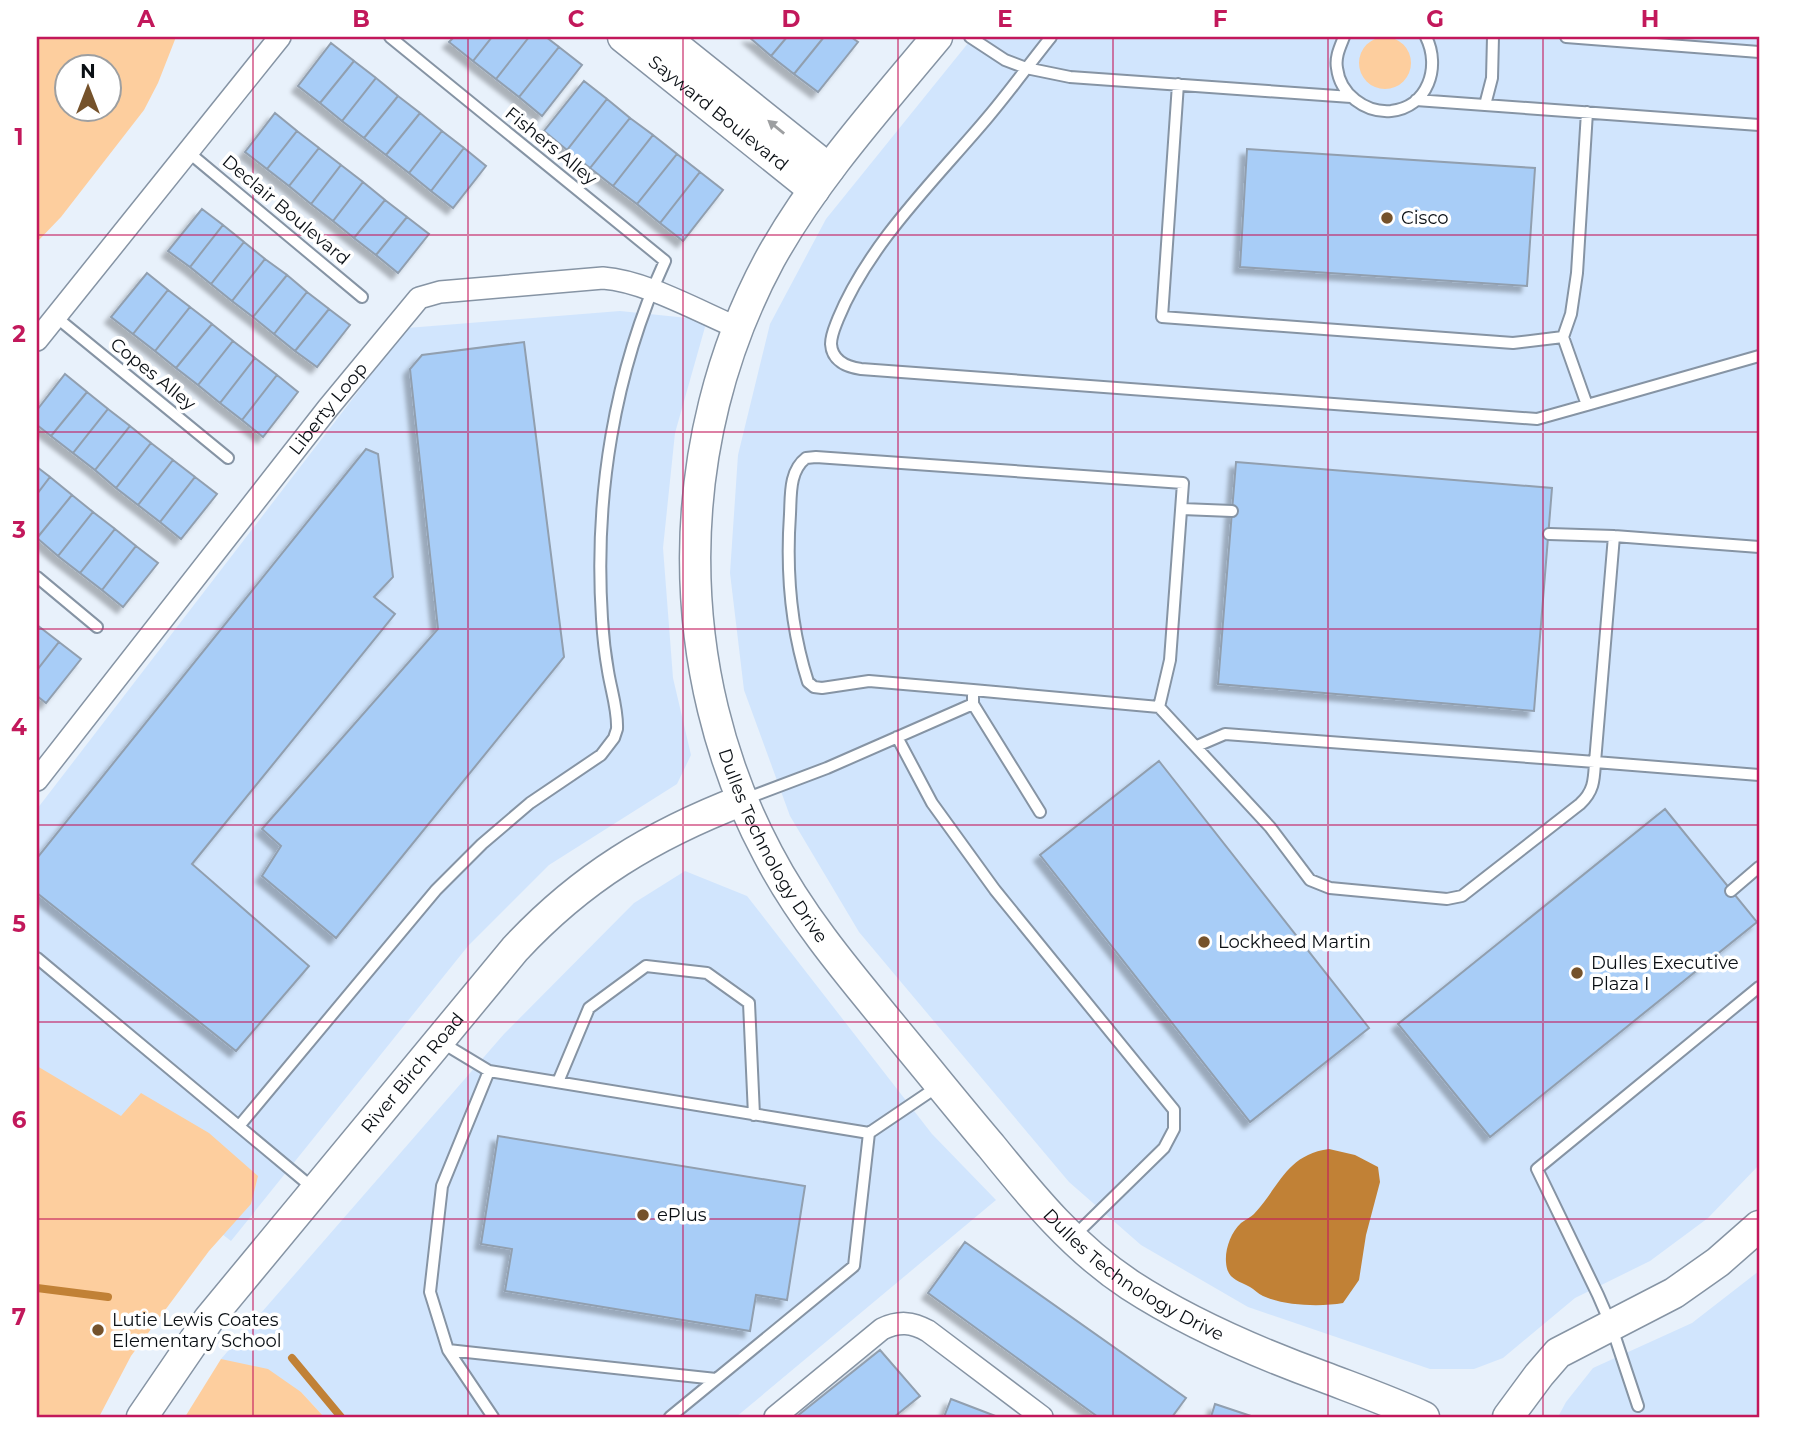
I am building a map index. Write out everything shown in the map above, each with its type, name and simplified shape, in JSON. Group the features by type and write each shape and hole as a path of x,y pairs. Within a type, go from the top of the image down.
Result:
{"street":[{"path":"37,340 280,37"},
{"name":"Sayward Boulevard","path":"623,37 821,180"},
{"name":"Sayward Boulevard","path":"664,37 821,180"},
{"name":"Dulles Technology Drive","path":"937,37 821,180 771,258 738,328 714,403 697,505 695,576 700,645 707,683 726,752 743,800 768,856 807,919 1033,1198 1072,1239 1129,1283 1202,1325 1247,1346 1424,1417"},
{"name":"Liberty Loop","path":"37,780 328,408 419,298 440,292 616,279 652,291 738,328"},
{"name":"River Birch Road","path":"142,1417 209,1319 515,949 578,889 635,850 666,833 743,800"},
{"path":"1508,1417 1558,1353 1662,1300 1696,1279 1759,1226"},
{"path":"775,1417 882,1329 898,1323 909,1323 929,1332 1042,1417"}],"lane":[{"name":"Fishers Alley","path":"390,37 665,261 652,291"},
{"path":"970,37 1005,60 1026,68 1070,77 1351,97"},
{"path":"1051,37 880,245 859,277 832,335 832,351 842,363 861,369 1537,419 1759,356"},
{"path":"1344,37 1338,51 1336,67 1341,83 1362,106 1390,111 1416,100 1426,89 1434,62 1432,48 1426,37"},
{"path":"1485,104 1492,78 1493,37"},
{"path":"1566,37 1759,52"},
{"path":"1178,84 1162,317 1513,343 1563,337"},
{"path":"1416,100 1759,125"},
{"path":"1587,112 1577,274 1571,314 1563,337 1587,405"},
{"name":"Declair Boulevard","path":"187,150 362,297"},
{"path":"240,1125 436,890 482,844 530,803 601,755 614,738 617,721 602,619 604,484 606,462 625,376 652,291"},
{"name":"Copes Alley","path":"55,317 228,458"},
{"path":"1158,706 1170,660 1183,483 816,457 806,458 800,463 792,486 788,546 789,589 794,633 807,682 814,687 869,681 1158,706 1270,827 1310,880 1329,888 1447,899 1462,896 1580,804 1592,790 1614,536"},
{"path":"1182,509 1232,511"},
{"path":"1549,534 1759,547"},
{"path":"37,577 97,626"},
{"path":"973,690 973,704 1040,812"},
{"path":"743,800 827,768 973,704"},
{"path":"1197,746 1225,734 1759,775"},
{"path":"897,737 932,803 995,890 1174,1110 1174,1129 1164,1148 1072,1239"},
{"path":"1731,891 1759,867"},
{"path":"37,958 315,1190"},
{"path":"558,1082 589,1008 646,966 707,973 748,1003 754,1115"},
{"path":"1638,1406 1611,1325 1537,1169 1759,987"},
{"path":"439,1040 489,1071 869,1133 940,1085"},
{"path":"489,1071 442,1186 430,1292 448,1350 493,1417"},
{"path":"670,1417 854,1266 869,1133"},
{"path":"448,1350 716,1379"}],"shaded area":[{"path":"37,37 176,37 144,110 61,217 37,242"},
{"path":"973,37 1759,37 1759,1165 1708,1218 1650,1261 1575,1298 1503,1358 1474,1369 1430,1369 1248,1307 1141,1245 1069,1182 859,932 790,816 744,690 730,573 738,455 770,324 826,219"},
{"path":"1385,37 1404,44 1411,63 1404,82 1385,89 1366,82 1359,63 1366,44"},
{"path":"620,311 707,320 675,433 663,548 673,678 691,755 677,784 549,865 468,946 231,1241 37,1090 37,809 407,328"},
{"path":"685,871 747,896 932,1134 996,1200 736,1417 324,1417 301,1392 221,1359 504,1034 634,903"},
{"name":"Lutie Lewis Coates Elementary School","path":"37,1066 121,1116 141,1093 209,1133 258,1176 251,1204 209,1251 131,1356 99,1417 37,1417"},
{"path":"1329,1149 1355,1155 1378,1167 1380,1182 1366,1235 1359,1280 1343,1303 1303,1305 1263,1296 1233,1278 1228,1272 1226,1257 1232,1236 1241,1223 1254,1214 1293,1165 1314,1152"},
{"path":"1759,1271 1759,1417 1558,1417 1566,1402 1593,1368 1692,1323"},
{"path":"221,1359 268,1369 301,1392 324,1417 185,1417"}],"building":[{"path":"454,37 492,37 473,61 449,42"},
{"path":"492,37 529,37 496,79 473,61"},
{"path":"529,37 546,37 559,47 519,97 496,79"},
{"path":"749,37 787,37 771,56"},
{"path":"787,37 824,37 794,74 771,56"},
{"path":"824,37 851,37 858,42 818,92 794,74"},
{"path":"331,43 354,61 320,103 298,86"},
{"path":"559,47 582,65 542,116 519,97"},
{"path":"354,61 376,78 342,121 320,103"},
{"path":"376,78 398,96 364,138 342,121"},
{"path":"584,81 607,99 567,150 544,131"},
{"path":"398,96 420,113 386,155 364,138"},
{"path":"607,99 630,118 590,168 567,150"},
{"path":"275,113 297,131 267,169 245,152"},
{"path":"420,113 442,131 409,173 386,155"},
{"path":"630,118 653,135 613,186 590,168"},
{"path":"297,131 319,148 289,186 267,169"},
{"path":"442,131 464,148 431,191 409,173"},
{"path":"653,135 677,154 637,204 613,186"},
{"path":"319,148 341,165 311,204 289,186"},
{"path":"464,148 486,166 453,208 431,191"},
{"name":"Cisco","path":"1247,149 1535,168 1527,286 1240,267"},
{"path":"677,154 700,172 660,223 637,204"},
{"path":"341,165 363,182 333,221 311,204"},
{"path":"700,172 723,190 683,241 660,223"},
{"path":"363,182 385,200 354,238 333,221"},
{"path":"385,200 407,217 376,255 354,238"},
{"path":"202,209 223,225 190,267 168,251"},
{"path":"407,217 429,234 398,273 376,255"},
{"path":"223,225 244,242 211,284 190,267"},
{"path":"244,242 265,259 232,301 211,284"},
{"path":"265,259 287,275 253,317 232,301"},
{"path":"147,273 168,290 133,334 111,317"},
{"path":"287,275 307,292 274,334 253,317"},
{"path":"168,290 190,307 155,351 133,334"},
{"path":"307,292 329,309 295,351 274,334"},
{"path":"190,307 212,324 176,368 155,351"},
{"path":"329,309 350,325 317,367 295,351"},
{"path":"212,324 233,341 198,385 176,368"},
{"path":"233,341 255,358 220,403 198,385"},
{"path":"524,342 564,657 336,938 262,876 281,846 262,829 438,629 410,369 422,355"},
{"path":"255,358 277,375 242,420 220,403"},
{"path":"65,374 87,392 51,436 37,425 37,410"},
{"path":"277,375 298,392 263,437 242,420"},
{"path":"87,392 108,409 73,453 51,436"},
{"path":"108,409 130,426 95,470 73,453"},
{"path":"130,426 151,443 116,488 95,470"},
{"path":"151,443 173,460 138,505 116,488"},
{"path":"366,449 378,454 393,577 374,597 395,614 192,864 309,966 236,1051 37,893 37,858"},
{"path":"173,460 195,477 160,522 138,505"},
{"path":"1236,462 1552,488 1534,711 1218,684"},
{"path":"37,467 50,477 37,494"},
{"path":"50,477 72,495 37,538 37,494"},
{"path":"195,477 217,494 181,539 160,522"},
{"path":"72,495 93,512 58,556 37,538"},
{"path":"93,512 115,529 80,573 58,556"},
{"path":"115,529 136,546 102,590 80,573"},
{"path":"136,546 158,563 123,607 102,590"},
{"path":"37,625 59,642 37,670"},
{"path":"59,642 81,659 46,703 37,696 37,670"},
{"name":"Lockheed Martin","path":"1159,761 1369,1028 1250,1122 1040,855"},
{"name":"Dulles Executive Plaza I","path":"1665,809 1757,922 1490,1137 1398,1024"},
{"name":"ePlus","path":"498,1136 805,1186 787,1300 756,1295 750,1331 505,1291 512,1249 481,1244"},
{"path":"965,1242 1186,1398 1172,1417 1098,1417 928,1293"},
{"path":"880,1350 920,1396 894,1417 796,1417"},
{"path":"951,1399 998,1417 944,1417"},
{"path":"1215,1404 1254,1417 1211,1417"}],"waterway":[{"path":"37,1288 108,1297"},
{"path":"292,1358 341,1417"}],"place":[{"name":"Cisco","path":"1387,218"},
{"name":"Lockheed Martin","path":"1204,942"},
{"name":"Dulles Executive Plaza I","path":"1577,973"},
{"name":"ePlus","path":"643,1215"},
{"name":"Lutie Lewis Coates Elementary School","path":"98,1330"}]}
